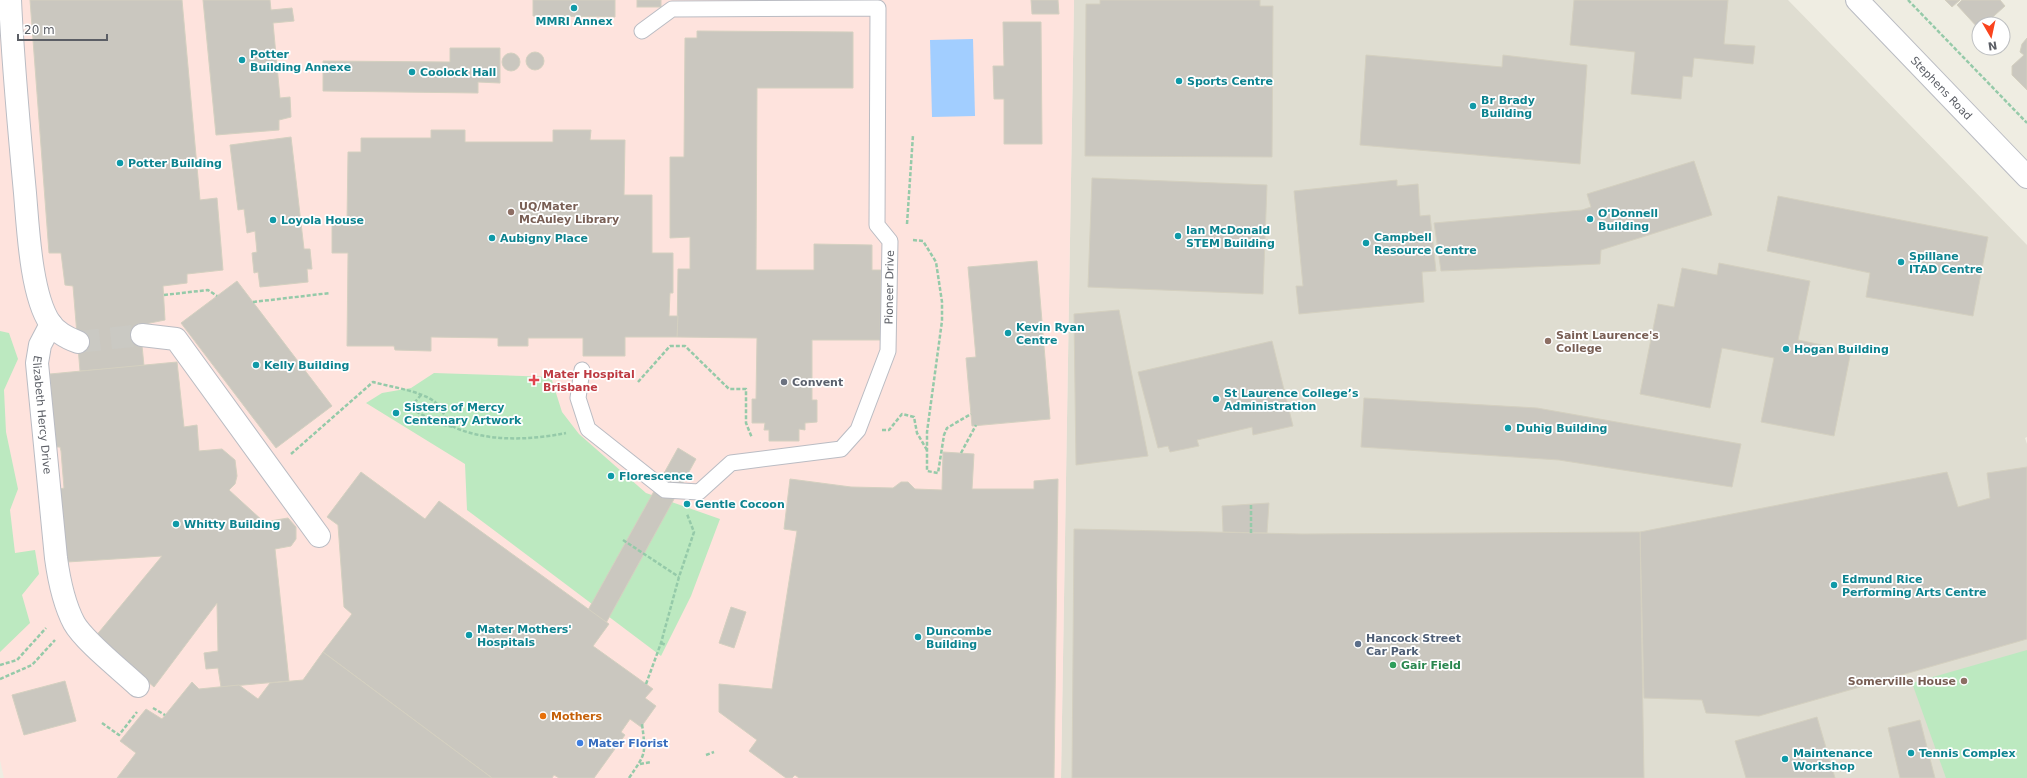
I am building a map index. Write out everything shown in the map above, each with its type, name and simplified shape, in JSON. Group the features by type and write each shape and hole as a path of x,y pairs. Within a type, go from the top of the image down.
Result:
{"street":[{"path":"10,0 31,257 41,300 51,324 61,334 78,342"},
{"name":"Stephens Road","path":"1857,0 2027,176"},
{"name":"Elizabeth Hercy Drive","path":"51,324 40,345 37,363 56,558 60,582 71,617 80,632 138,686"},
{"path":"142,335 176,339 319,536"}],"lane":[{"name":"Pioneer Drive","path":"588,429 665,490 699,492 731,463 841,449 858,430 888,351 890,241 876,225 878,8 672,9 642,31"},
{"path":"582,370 578,398 588,429"}],"path":[{"path":"1908,0 2027,123"},
{"path":"907,225 913,135"},
{"path":"923,241 936,262 942,302 942,321 927,432 927,471 938,473 944,436 947,428 971,414"},
{"path":"164,294 208,290 217,296"},
{"path":"252,302 330,293"},
{"path":"638,382 670,346 685,346 729,389 746,389 746,423 753,440"},
{"path":"272,470 373,382 421,396 436,403 445,418 456,427"},
{"path":"421,396 410,408 439,424 493,437 546,437 588,429"},
{"path":"858,430 889,430 902,414 914,417 917,433 927,450"},
{"path":"961,453 976,425"},
{"path":"1251,505 1251,533"},
{"path":"646,684 661,643 679,577 694,532 686,512"},
{"path":"623,540 679,577"},
{"path":"0,679 32,665 54,640 71,617"},
{"path":"0,665 17,660 48,626"},
{"path":"661,643 666,645"},
{"path":"102,723 119,735 137,712"},
{"path":"629,778 644,757 645,749 642,724"},
{"path":"706,755 714,752"},
{"path":"639,764 651,762"}],"shaded area":[{"name":"Mater Hospital Brisbane","path":"0,0 1074,0 1061,778 4,778 0,760"},
{"name":"Saint Laurence's College","path":"1074,0 1788,0 2027,245 2027,437 2025,438 2027,444 2027,778 1061,778"}],"green space":[{"path":"0,331 9,333 18,359 4,390 6,432 18,489 10,510 15,553 35,550 39,574 22,595 30,623 0,652"},
{"path":"434,373 551,377 562,412 579,434 646,493 720,519 691,596 661,656 467,510 465,464 366,403 382,393 411,388"},
{"path":"2027,650 2027,778 1946,778 1912,683"}],"water":[{"path":"973,39 975,116 932,117 930,40"}],"building":[{"name":"Potter Building","path":"30,0 182,0 200,200 217,198 223,270 187,274 187,283 163,286 165,320 140,325 144,366 80,371 73,286 65,285 61,253 49,253"},
{"name":"Potter Building Annexe","path":"203,0 270,0 271,10 292,8 294,21 273,23 280,98 290,97 291,117 279,120 279,130 216,135"},
{"name":"MMRI Annex","path":"533,0 615,0 615,17 533,16"},
{"path":"637,0 661,0 661,7 637,7"},
{"path":"1031,0 1058,0 1059,14 1032,14"},
{"name":"Sports Centre","path":"1100,0 1260,0 1260,6 1273,6 1272,157 1085,156 1086,4 1100,4"},
{"path":"1574,0 1728,0 1724,44 1755,46 1753,64 1694,58 1692,77 1683,76 1681,99 1631,94 1635,52 1570,45"},
{"path":"1945,0 1960,0 1952,7"},
{"path":"1962,0 2000,0 2005,6 1994,16 1971,16 1971,20 1957,5"},
{"path":"1003,22 1041,22 1042,144 1004,144 1004,99 994,99 993,66 1004,66"},
{"name":"Convent","path":"697,31 853,32 853,88 757,88 756,270 814,270 814,244 872,245 872,270 881,270 880,340 812,340 812,400 817,400 817,422 805,423 805,430 799,429 799,441 769,441 769,430 764,430 765,423 752,423 752,399 756,399 757,338 677,337 678,269 690,269 690,237 670,238 670,157 684,157 685,38 697,38"},
{"path":"2027,38 2027,90 2012,75 2012,66 2024,55 2020,52 2022,44"},
{"name":"Coolock Hall","path":"450,48 500,48 500,83 478,82 478,93 323,91 323,61 450,62"},
{"path":"535,52 541,55 544,61 541,67 535,70 529,67 526,61 529,55"},
{"path":"511,53 515,54 519,58 519,66 515,70 511,71 507,70 503,66 502,62 503,58 507,54"},
{"name":"Br Brady Building","path":"1366,55 1502,67 1503,55 1587,65 1580,164 1360,145"},
{"name":"Aubigny Place","path":"431,130 465,130 465,142 553,142 553,130 591,130 590,140 625,140 624,195 652,195 652,253 673,253 673,293 670,293 669,316 678,316 677,337 625,337 625,356 583,356 583,338 528,338 528,346 498,346 498,338 431,337 431,351 395,350 394,346 347,346 348,253 332,253 332,223 347,223 348,152 361,152 361,138 431,138"},
{"name":"Loyola House","path":"291,137 304,249 310,249 312,269 307,269 308,282 260,287 258,272 254,273 252,253 257,252 255,231 247,233 244,209 238,210 230,145"},
{"name":"O'Donnell Building","path":"1694,161 1712,215 1601,250 1600,264 1441,271 1434,223 1582,210 1591,207 1587,194"},
{"name":"Ian McDonald STEM Building","path":"1092,178 1267,185 1263,294 1088,287"},
{"name":"Campbell Resource Centre","path":"1397,180 1397,186 1418,184 1420,216 1430,215 1436,271 1422,272 1424,302 1299,314 1296,286 1303,286 1294,191"},
{"name":"Spillane ITAD Centre","path":"1778,196 1988,237 1973,316 1866,297 1870,273 1767,251"},
{"name":"Kevin Ryan Centre","path":"1037,261 1050,419 972,426 966,358 976,357 968,267"},
{"name":"Hogan Building","path":"1719,263 1810,281 1798,340 1851,351 1834,436 1761,422 1774,358 1722,348 1710,408 1640,394 1658,304 1674,307 1682,268 1717,275"},
{"name":"Kelly Building","path":"237,281 332,406 276,448 181,323"},
{"path":"1119,310 1148,456 1076,465 1074,314"},
{"name":"St Laurence College’s Administration","path":"1272,341 1293,426 1253,435 1252,427 1197,440 1199,446 1170,452 1168,446 1158,448 1138,372"},
{"name":"Whitty Building","path":"177,362 184,427 197,425 199,451 222,449 235,460 237,476 235,484 229,490 264,522 288,518 296,527 296,539 291,546 275,549 289,681 221,687 218,668 206,669 204,653 218,651 217,603 154,687 95,637 162,556 67,562 60,489 64,488 61,451 60,447 56,447 45,409 52,403 50,374"},
{"name":"Duhig Building","path":"1364,398 1537,408 1741,444 1732,487 1559,460 1361,447"},
{"path":"678,448 696,459 606,623 588,610"},
{"name":"Duncombe Building","path":"943,452 974,454 972,489 1034,489 1034,481 1058,479 1054,778 799,778 795,775 792,778 786,778 749,751 757,740 719,712 719,684 772,689 797,531 784,529 790,479 851,487 893,488 901,482 908,482 915,489 942,490"},
{"name":"Edmund Rice Performing Arts Centre","path":"2027,467 2027,639 1759,716 1706,713 1702,700 1644,698 1640,532 1947,472 1958,507 1990,498 1987,473"},
{"name":"Mater Mothers' Hospitals","path":"361,472 425,519 439,501 609,624 593,646 653,689 645,698 656,706 641,727 630,719 621,732 625,735 594,778 559,778 554,775 552,778 492,778 323,652 352,614 344,607 338,525 327,517"},
{"path":"1269,503 1267,533 1223,532 1222,506"},
{"name":"Gair Field","path":"1074,529 1302,534 1640,532 1644,778 1072,778"},
{"path":"731,607 746,612 734,648 719,643"},
{"path":"323,652 492,778 117,778 136,753 120,741 146,709 162,719 192,682 199,689 239,685 258,699 270,683 303,680"},
{"path":"65,681 76,721 24,735 12,695"},
{"name":"Maintenance Workshop","path":"1817,717 1835,778 1746,778 1735,741"},
{"name":"Tennis Complex","path":"1920,720 1935,778 1900,778 1888,728"}],"tunnel":[{"path":"78,342 142,335"}],"place":[{"name":"MMRI Annex","path":"574,8"},
{"name":"Potter Building Annexe","path":"242,60"},
{"name":"Coolock Hall","path":"412,72"},
{"name":"Sports Centre","path":"1179,81"},
{"name":"Br Brady Building","path":"1473,106"},
{"name":"Potter Building","path":"120,163"},
{"name":"UQ/Mater McAuley Library","path":"511,212"},
{"name":"O'Donnell Building","path":"1590,219"},
{"name":"Loyola House","path":"273,220"},
{"name":"Ian McDonald STEM Building","path":"1178,236"},
{"name":"Aubigny Place","path":"492,238"},
{"name":"Campbell Resource Centre","path":"1366,243"},
{"name":"Spillane ITAD Centre","path":"1901,262"},
{"name":"Kevin Ryan Centre","path":"1008,333"},
{"name":"Saint Laurence's College","path":"1548,341"},
{"name":"Hogan Building","path":"1786,349"},
{"name":"Kelly Building","path":"256,365"},
{"name":"Mater Hospital Brisbane","path":"534,380"},
{"name":"Convent","path":"784,382"},
{"name":"St Laurence College’s Administration","path":"1216,399"},
{"name":"Sisters of Mercy Centenary Artwork","path":"396,413"},
{"name":"Duhig Building","path":"1508,428"},
{"name":"Florescence","path":"611,476"},
{"name":"Gentle Cocoon","path":"687,504"},
{"name":"Whitty Building","path":"176,524"},
{"name":"Edmund Rice Performing Arts Centre","path":"1834,585"},
{"name":"Mater Mothers' Hospitals","path":"469,635"},
{"name":"Duncombe Building","path":"918,637"},
{"name":"Hancock Street Car Park","path":"1358,644"},
{"name":"Gair Field","path":"1393,665"},
{"name":"Somerville House","path":"1964,681"},
{"name":"Mothers","path":"543,716"},
{"name":"Mater Florist","path":"580,743"},
{"name":"Tennis Complex","path":"1911,753"},
{"name":"Maintenance Workshop","path":"1785,759"}]}
